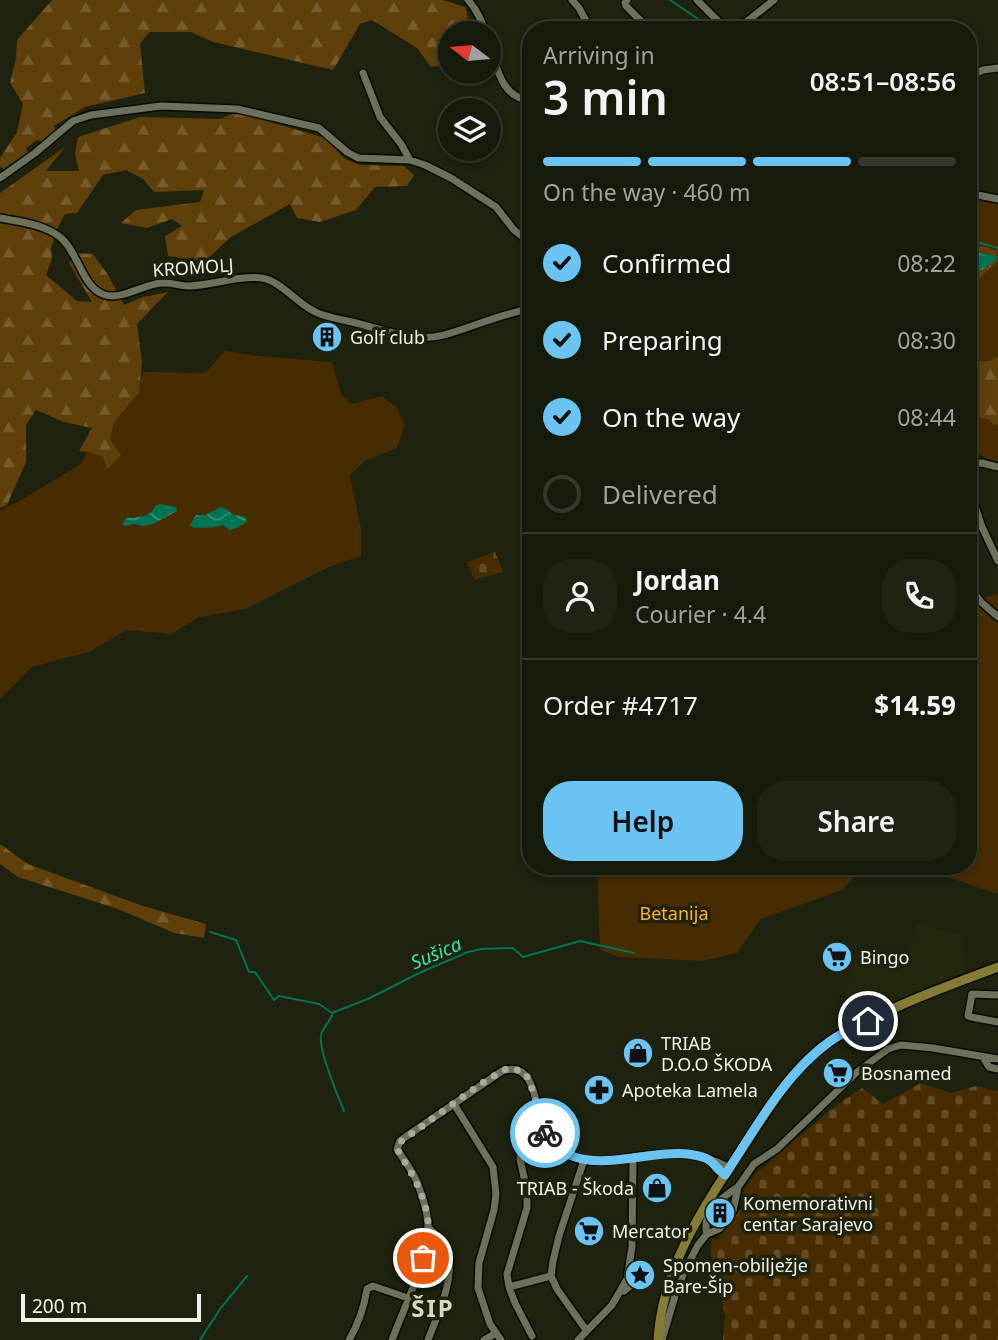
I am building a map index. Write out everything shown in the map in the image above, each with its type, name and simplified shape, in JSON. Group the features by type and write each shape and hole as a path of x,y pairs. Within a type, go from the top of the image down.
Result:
{"main road":[{"path":"660,1340 664,1300 695,1224 727,1171 785,1086 805,1063 827,1043 896,1006 998,967"}],"street":[{"path":"468,0 481,21"},
{"path":"572,0 585,19"},
{"path":"627,0 626,6 641,21"},
{"path":"697,0 718,21"},
{"path":"747,21 774,0"},
{"path":"977,73 998,68"},
{"path":"363,73 380,117 410,160"},
{"path":"501,79 508,91 522,98"},
{"path":"0,178 73,121 91,115 161,106 237,109 319,128 358,159 410,160 425,165 496,207 522,236"},
{"path":"977,195 998,199"},
{"name":"KROMOLJ","path":"0,218 45,228 62,239 90,284 106,295 162,283 186,286 262,278 273,282 312,312 419,338 442,336 522,310"},
{"path":"977,463 998,467"},
{"path":"977,512 998,561"},
{"path":"977,597 998,617"},
{"path":"998,995 972,994 968,1016 998,1022"},
{"path":"708,1234 705,1227 712,1210 723,1197 738,1187 757,1162 777,1149 857,1072 888,1049 901,1045 922,1046 998,1059"},
{"path":"983,1056 989,1067 998,1069"},
{"path":"392,1340 419,1273 428,1227 416,1179 397,1149 404,1138 502,1071 516,1069 529,1079 544,1130 556,1147 574,1158 608,1160 678,1153 716,1161 727,1171"},
{"path":"454,1104 493,1167 496,1195 479,1263 478,1288 490,1324 498,1337 484,1340"},
{"path":"532,1336 515,1303 507,1274 527,1208 527,1191 520,1159 522,1151 544,1130"},
{"path":"578,1340 602,1317 628,1279 632,1247 633,1157"},
{"path":"584,1160 559,1236 551,1276 586,1330"},
{"path":"660,1340 685,1270 698,1245 729,1218 738,1187"},
{"path":"428,1227 439,1237 448,1252 450,1268 448,1283 428,1340"},
{"path":"620,1293 648,1272"},
{"path":"509,1287 551,1276"},
{"path":"349,1340 364,1308 369,1287 408,1298"}],"shaded area":[{"path":"918,923 962,936 964,977 845,1030 836,1028 857,955 905,969"}],"green space":[{"path":"52,0 443,0 465,7 468,17 465,21 438,21 438,66 431,67 417,48 372,20 360,24 333,70 213,42 191,32 149,32 140,44 145,93 85,107 54,126 58,137 48,144 37,140 26,148 30,157 8,173 0,166 0,158 17,132 23,104 10,83 17,40"},
{"path":"236,112 325,138 344,158 359,165 404,166 414,175 407,186 375,187 356,210 320,222 297,218 290,204 231,237 205,261 168,256 165,236 182,226 172,219 147,228 121,223 136,210 200,202 204,190 154,192 143,179 126,170 103,175 77,213 65,214 51,248 52,258 46,275 77,301 92,302 69,263 76,253 93,254 124,305 143,297 168,292 137,324 142,362 139,393 114,422 110,439 121,455 107,469 103,457 79,451 92,428 64,422 36,410 26,425 26,462 7,505 0,508 0,193 65,147 46,171 79,171 75,155 78,137 140,117 221,119"},
{"path":"977,199 998,203 998,463 977,452"},
{"path":"977,246 997,251 998,260 977,280 977,270 995,261 996,256 977,252"},
{"path":"225,351 332,362 341,394 352,404 382,396 396,407 405,424 397,448 365,461 350,475 361,529 361,556 329,567 246,609 200,617 171,634 127,630 89,652 32,667 0,699 0,510 81,464 91,443 144,372 205,373"},
{"path":"998,356 998,425 988,419 977,418 977,362 990,361"},
{"path":"495,552 503,572 474,580 467,562"},
{"path":"998,594 998,894 939,875 977,875 977,599"},
{"path":"0,844 28,864 143,906 206,924 204,938 174,933 118,909 18,877 0,864"},
{"name":"Betanija","path":"597,875 855,875 842,890 761,919 737,953 701,961 619,957 600,950"},
{"path":"921,1083 951,1093 976,1086 998,1091 998,1340 723,1340 725,1316 711,1256 711,1241 713,1238 717,1240 741,1209 744,1189 754,1175 835,1106 862,1088 883,1104"}],"water":[{"path":"977,252 996,256 995,261 977,271"},
{"path":"160,504 176,507 177,511 153,524 122,524 126,518 147,515"},
{"path":"221,507 233,515 245,516 247,522 229,530 223,525 194,528 190,525 196,515 205,515"}],"waterway":[{"path":"670,0 701,21"},
{"path":"977,243 998,248"},
{"name":"Sušica","path":"210,932 236,940 249,972 255,972 274,1000 279,996 319,1004 332,1013 370,998 419,973 481,949 513,948 523,957 580,941 634,953"},
{"name":"Sušica","path":"332,1015 321,1035 322,1050 344,1111"},
{"name":"Sušica","path":"200,1340 220,1309 247,1276"}],"way so far":[{"path":"423,1258 428,1227 424,1206 416,1179 397,1149 400,1142 482,1083 509,1068 522,1071 529,1079 545,1133"}],"place":[{"name":"Golf club","path":"327,337"},
{"name":"Bingo","path":"837,957"},
{"name":"TRIAB D.O.O ŠKODA","path":"638,1053"},
{"name":"Bosnamed","path":"838,1073"},
{"name":"Apoteka Lamela","path":"599,1090"},
{"name":"TRIAB - Škoda","path":"657,1188"},
{"name":"Komemorativni centar Sarajevo","path":"720,1213"},
{"name":"Mercator","path":"589,1231"},
{"name":"Spomen-obilježje Bare-Šip","path":"640,1275"}],"district":[{"name":"ŠIP","path":"433,1307"}],"route":[{"path":"545,1133 556,1147 574,1158 595,1161 678,1153 710,1160 725,1175 764,1115 805,1063 831,1040 868,1021"}]}
